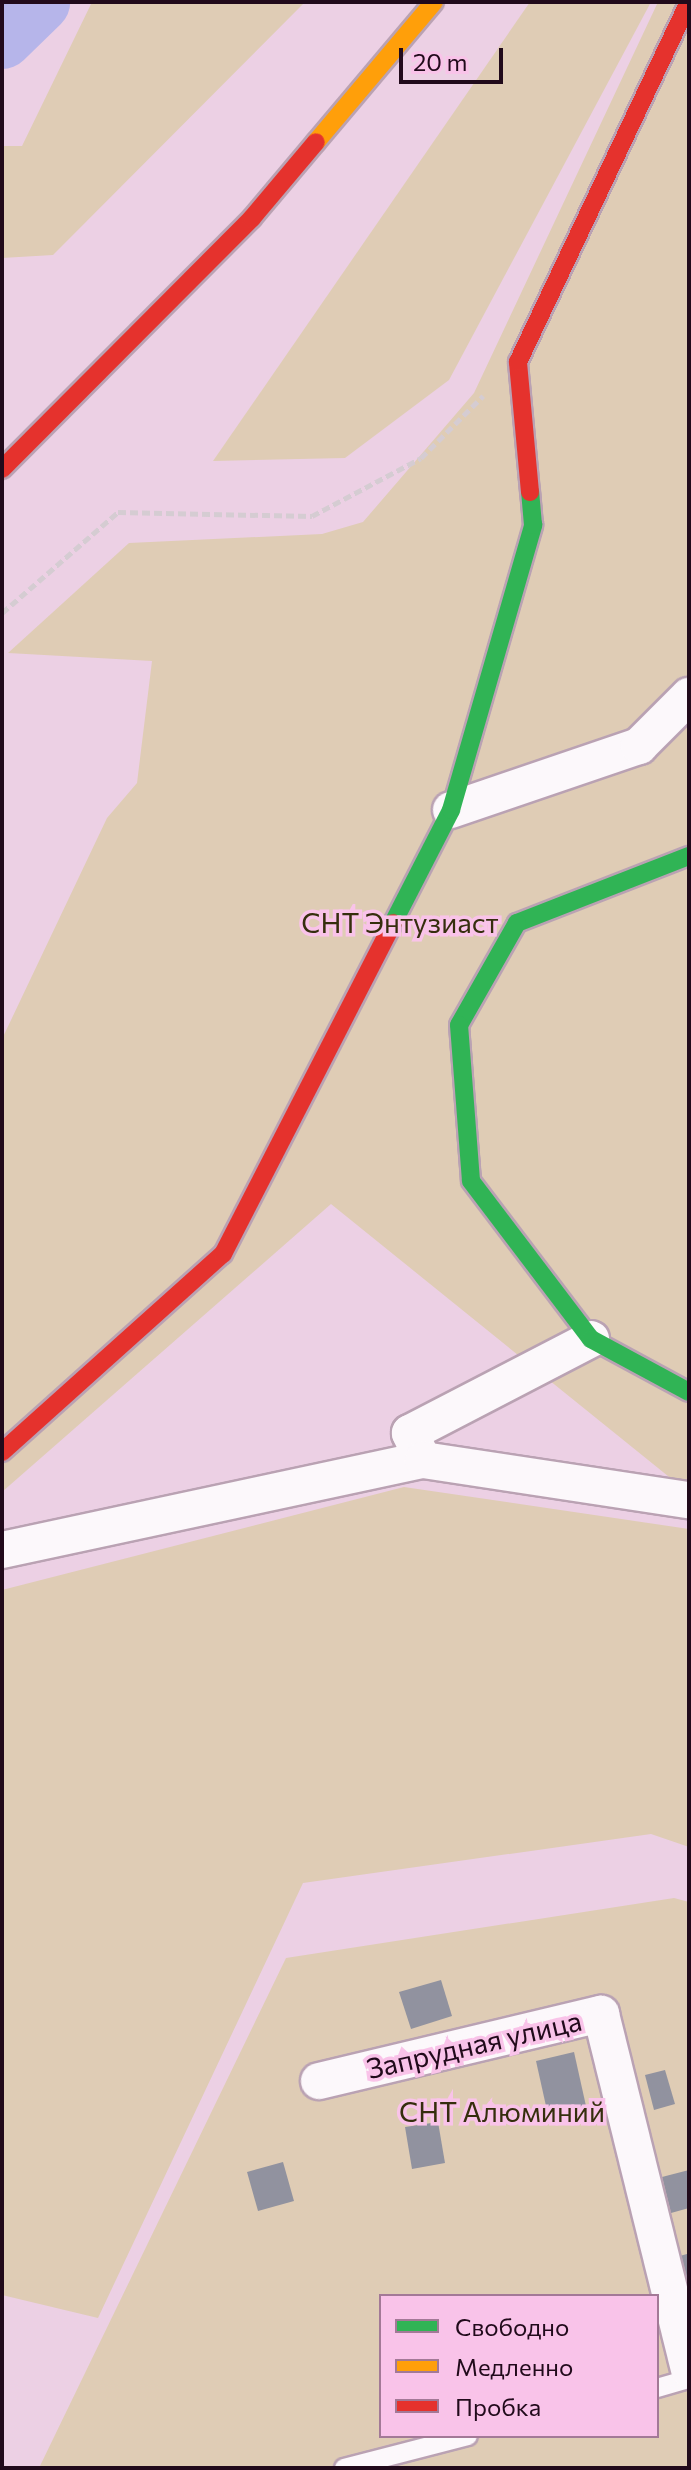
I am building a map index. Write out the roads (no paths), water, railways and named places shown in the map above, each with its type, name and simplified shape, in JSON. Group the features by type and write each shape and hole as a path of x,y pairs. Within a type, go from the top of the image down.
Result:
{"street":[{"path":"2,469 252,218 434,2"},
{"path":"2,1452 223,1254 451,810 533,525 518,362 689,2"},
{"path":"451,810 639,746 689,696"},
{"path":"689,856 517,923 459,1025 471,1181 591,1339 689,1392"},
{"path":"423,1460 410,1433 591,1339"},
{"path":"2,1550 423,1460 689,1500"},
{"name":"Запрудная улица","path":"319,2081 601,2014 689,2369"}],"lane":[{"path":"659,2387 689,2379"},
{"path":"344,2468 460,2438"}],"waterway":[{"path":"2,38 39,2"}],"park label":[{"name":"СНТ Энтузиаст","path":"400,922"},
{"name":"СНТ Алюминий","path":"502,2111"}]}
